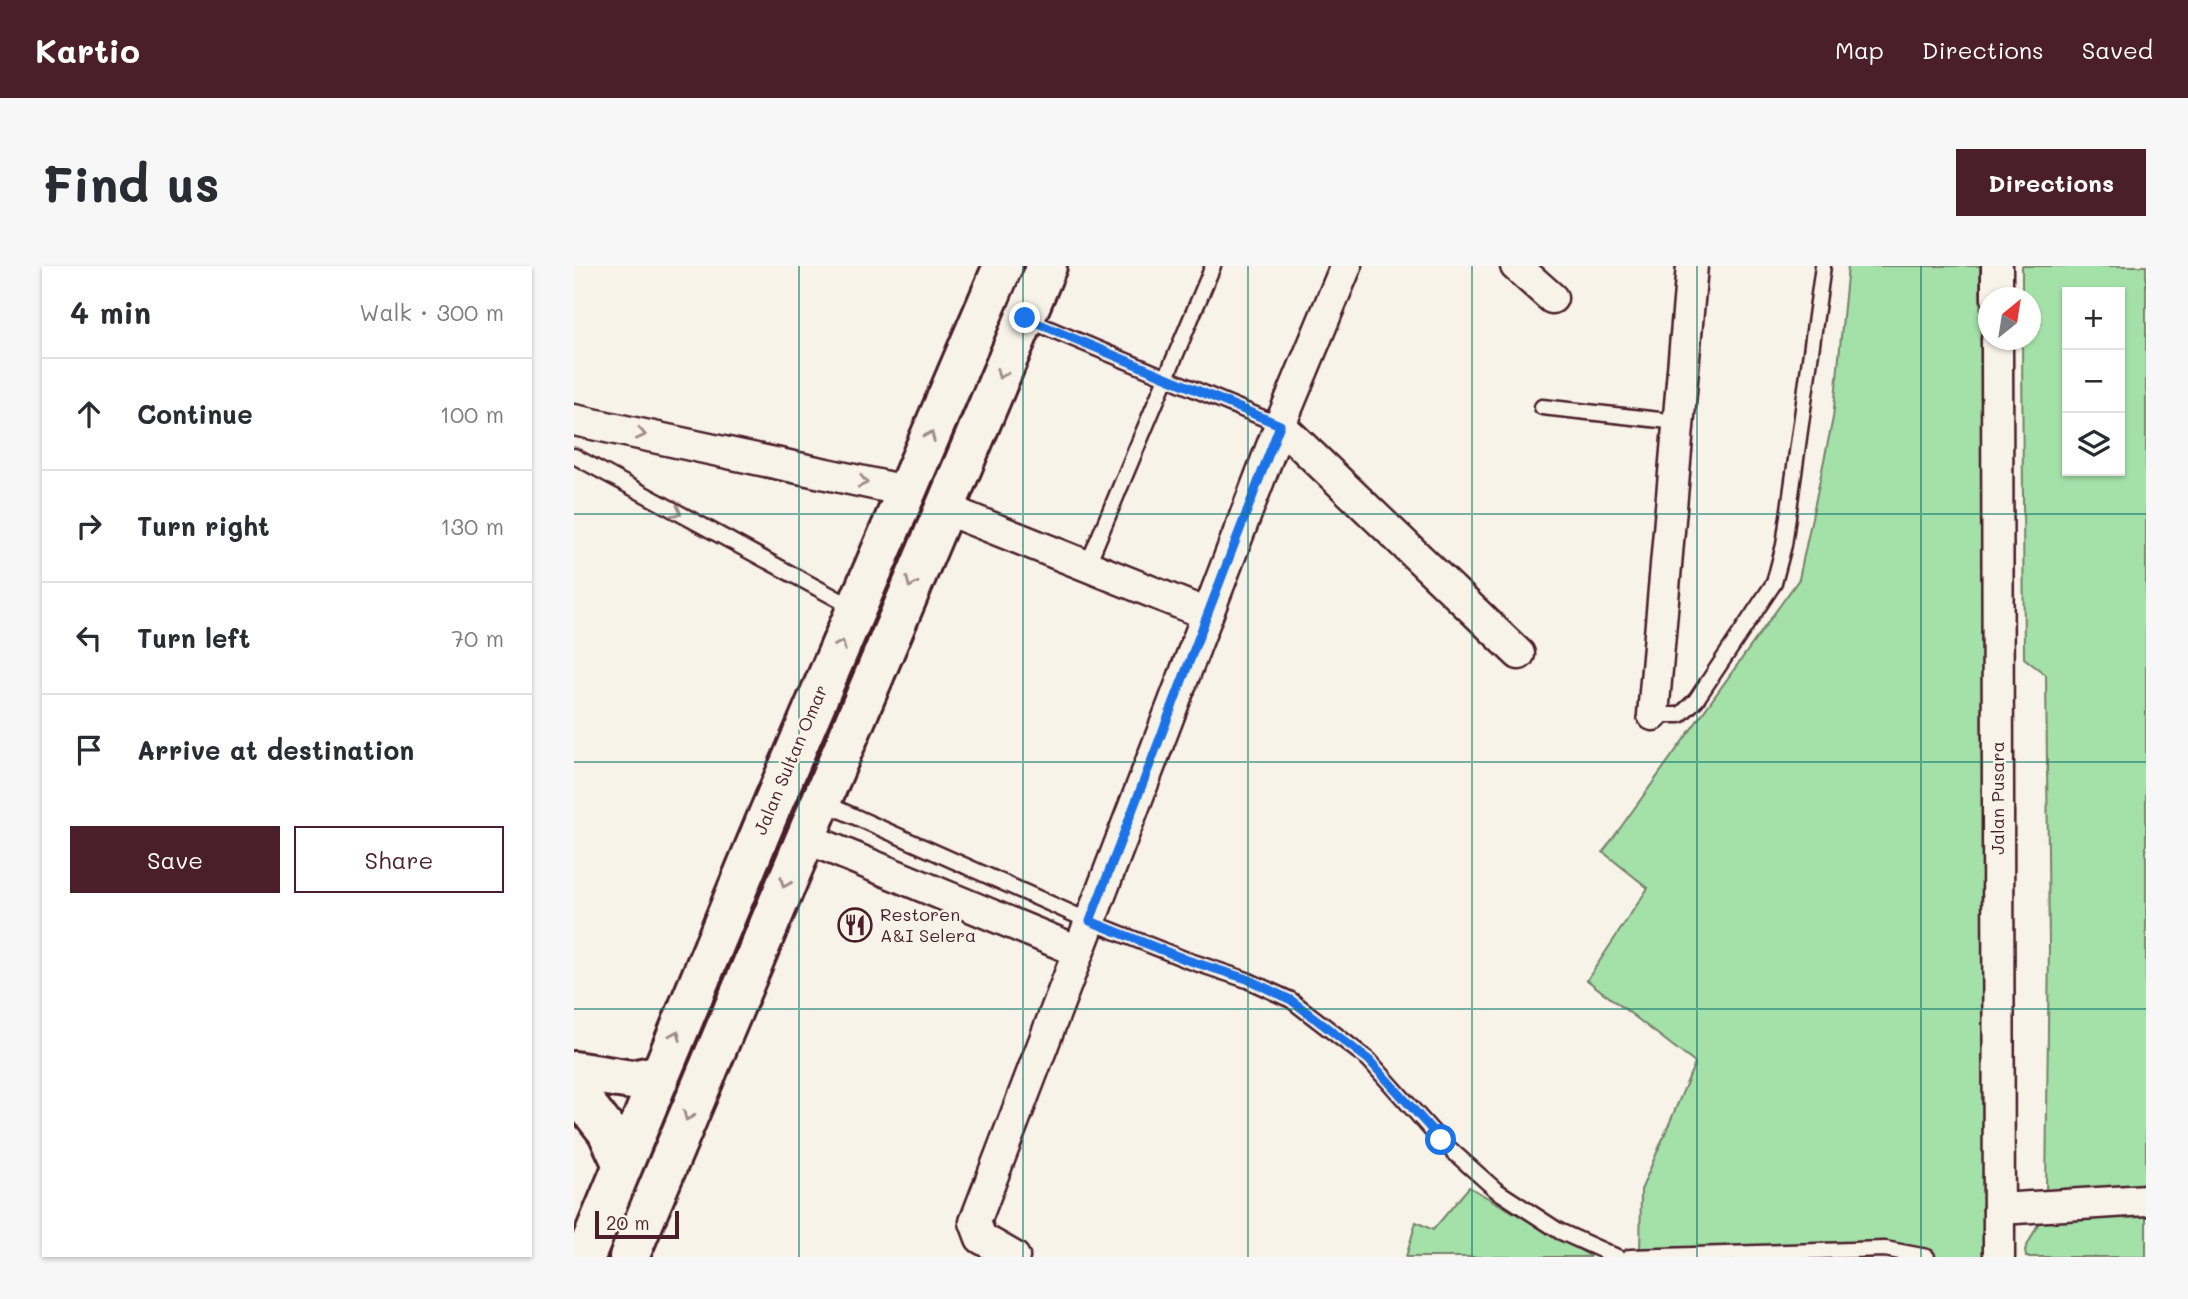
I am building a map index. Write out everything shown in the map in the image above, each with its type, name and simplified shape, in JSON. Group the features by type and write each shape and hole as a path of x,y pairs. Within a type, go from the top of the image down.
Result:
{"main road":[{"name":"Jalan Sultan Omar","path":"585,1257 622,1163 1003,266"},
{"path":"629,1257 1047,266"},
{"path":"574,1071 632,1080 660,1074"},
{"path":"574,1088 607,1131 622,1163"}],"street":[{"path":"1014,1257 981,1238 975,1222 1280,425 1346,266"},
{"path":"1516,266 1552,298"},
{"path":"1653,715 1692,266"},
{"path":"1997,266 1997,287"},
{"name":"Jalan Pusara","path":"1997,350 1999,1257"},
{"path":"574,419 906,491"},
{"path":"1280,425 1519,654"},
{"path":"943,508 1207,614"},
{"path":"804,837 1078,951"},
{"path":"1999,1209 2146,1200"}],"lane":[{"path":"1087,566 1213,266"},
{"path":"1653,715 1680,715 1696,701 1774,583 1784,545 1822,266"},
{"path":"1025,318 1280,425"},
{"path":"1542,407 1678,422"},
{"path":"574,456 856,610"},
{"path":"820,801 1090,921 1187,960 1247,979 1291,1000 1369,1060 1441,1140 1496,1190 1559,1231 1617,1257"},
{"path":"1630,1257 1885,1249 1927,1257"}],"green space":[{"path":"1848,266 1980,266 1978,350 1981,350 1985,926 1992,1257 1640,1257 1641,1190 1695,1063 1587,980 1648,888 1603,852 1799,579 1833,418"},
{"path":"2022,266 2146,266 2146,1187 2046,1192 2049,945 2046,675 2024,658 2022,350 2041,350 2041,287 2022,287"},
{"path":"1469,1187 1590,1257 1406,1257 1416,1222 1433,1230"},
{"path":"2146,1216 2146,1257 2026,1257 2025,1250 2039,1222"}],"place":[{"name":"Restoren A&I Selera","path":"855,925"}],"route":[{"path":"1025,318 1280,425 1090,921 1187,960 1247,979 1291,1000 1369,1060 1441,1140"}]}
